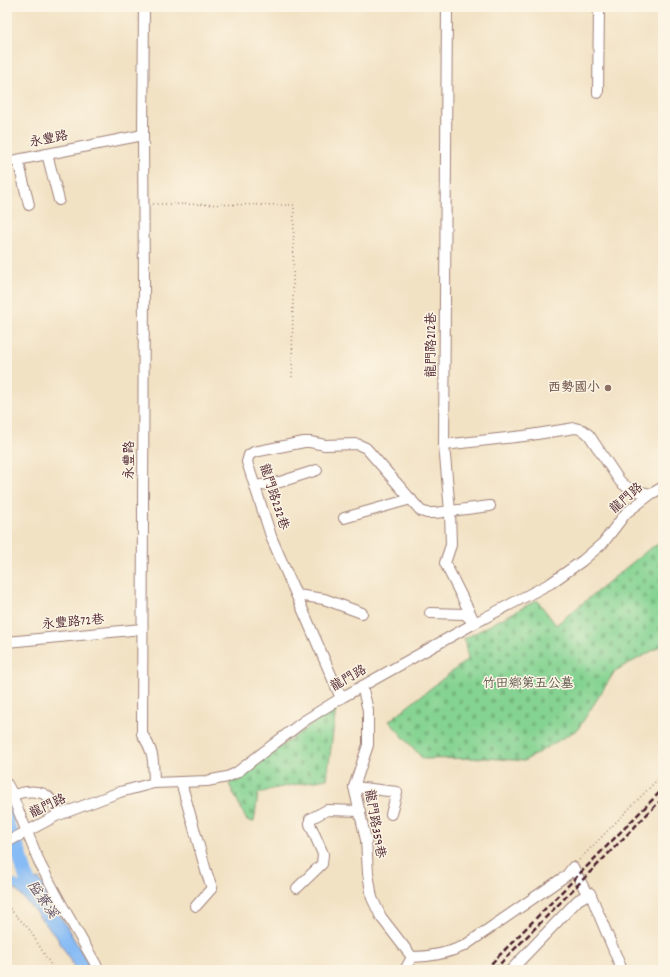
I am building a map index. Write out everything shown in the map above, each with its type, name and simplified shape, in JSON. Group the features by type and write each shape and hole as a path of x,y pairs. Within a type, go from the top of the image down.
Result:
{"street":[{"name":"永豐路","path":"144,7 142,734 149,744 153,755 154,783"},
{"name":"龍門路212巷","path":"447,7 444,445 450,511 451,545 445,563 475,623"},
{"path":"598,92 599,7"},
{"name":"永豐路","path":"7,162 143,134"},
{"path":"47,154 59,200"},
{"path":"18,160 29,205"},
{"path":"444,445 524,436 575,428 583,430 589,435 624,486 631,490 651,494"},
{"name":"龍門路232巷","path":"341,698 272,539 248,462 249,455 254,452 304,442 325,445 357,444 366,448 421,511 427,513 490,506"},
{"path":"255,486 280,482 317,470"},
{"name":"龍門路","path":"7,842 59,814 120,792 154,783 207,781 227,777 236,773 304,721 341,698 475,623 551,583 582,561 603,542 626,513 663,487"},
{"path":"344,518 411,500"},
{"path":"297,595 324,599 362,613"},
{"path":"430,613 465,614 475,623"},
{"name":"永豐路72巷","path":"7,642 142,629"},
{"name":"龍門路359巷","path":"362,686 368,710 368,745 354,787 366,840 368,873 372,898 381,917 412,957"},
{"path":"181,782 212,888 196,906"},
{"path":"7,784 10,796 14,800 24,833 63,907 99,970"},
{"path":"354,787 397,792 391,814"},
{"path":"10,796 25,792 42,793 50,799 59,814"},
{"path":"297,888 322,864 323,854 310,824 310,819 327,810 360,811"},
{"path":"405,970 412,957 450,952 464,946 567,874 573,867 587,894 590,893 622,970"},
{"path":"511,970 578,900 587,894"}],"path":[{"path":"143,204 294,205 292,376"},
{"path":"7,906 29,929 54,970"}],"green space":[{"name":"竹田鄉第五公墓","path":"663,542 663,645 615,671 578,729 524,761 486,758 423,759 389,721 468,659 464,639 537,600 556,625 649,549"},
{"path":"336,709 327,779 272,789 258,794 254,822 247,821 229,784 316,721"}],"water":[{"path":"39,879 92,970 76,970 56,936 11,884"}],"waterway":[{"name":"隘寮溪","path":"7,804 7,824"},
{"name":"隘寮溪","path":"7,825 19,852 27,880 38,897"},
{"path":"7,880 24,889"}],"railway":[{"path":"485,970 663,789"},
{"path":"494,970 663,798"}],"place":[{"name":"西勢國小","path":"608,388"}]}
